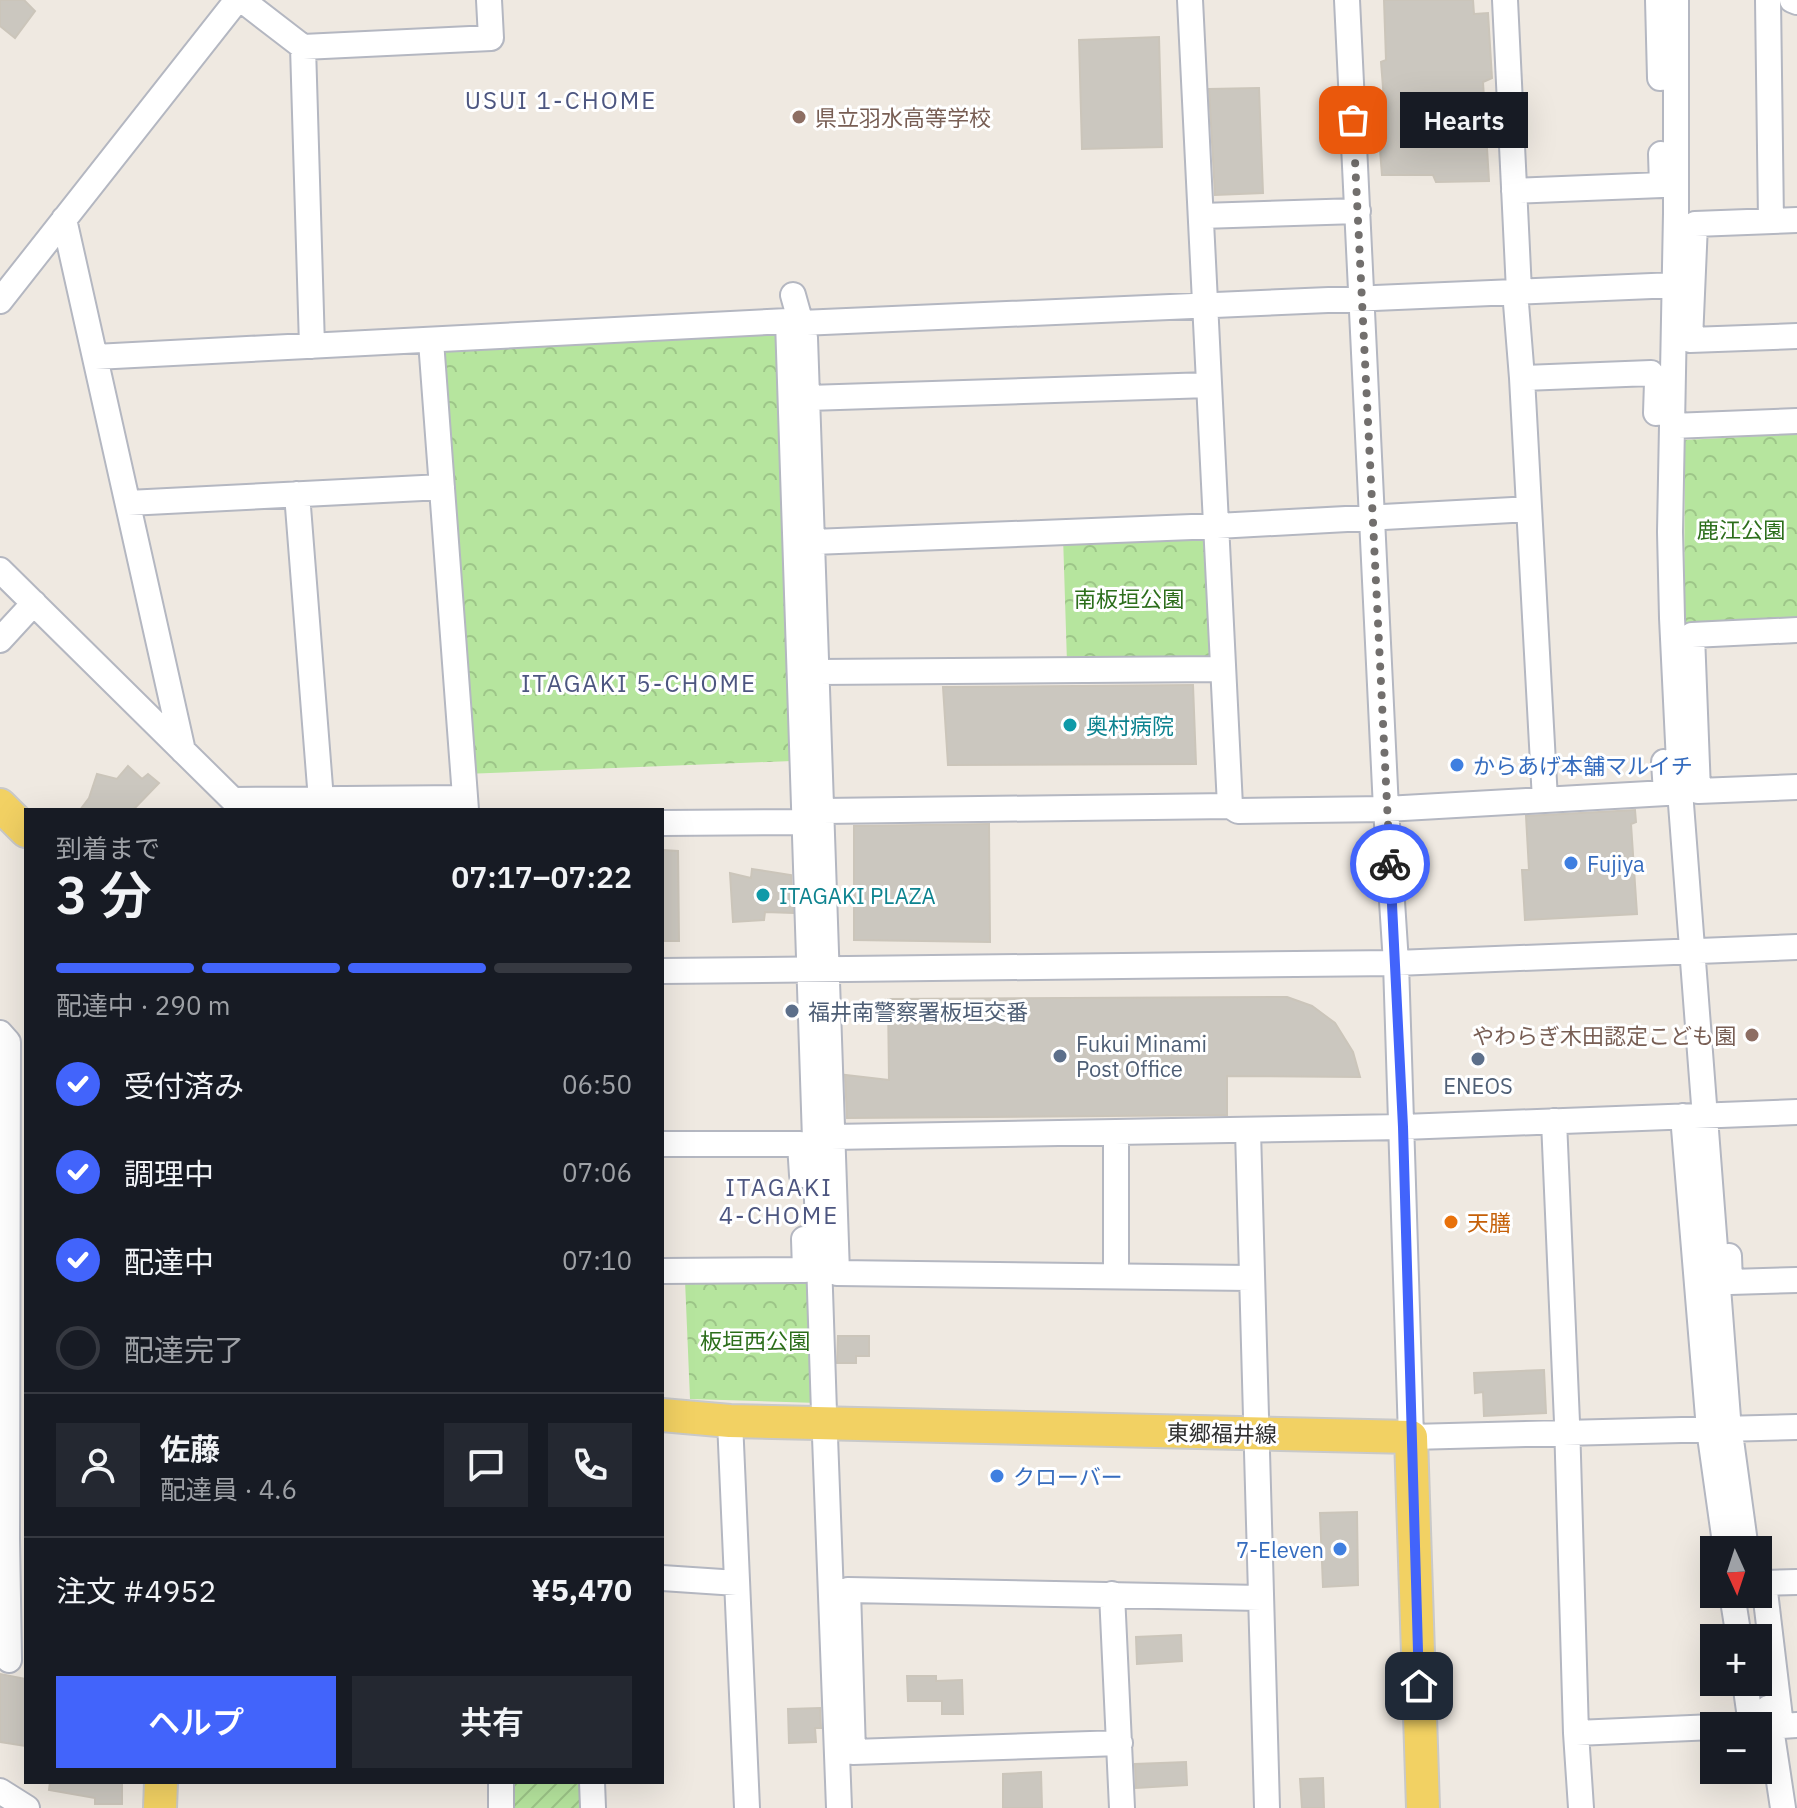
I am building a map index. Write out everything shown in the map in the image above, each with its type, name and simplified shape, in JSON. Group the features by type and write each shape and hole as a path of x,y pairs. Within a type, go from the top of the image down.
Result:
{"main road":[{"path":"0,805 24,829"},
{"name":"東郷福井線","path":"664,1415 730,1421 1411,1437"},
{"path":"1411,1437 1423,1808"},
{"path":"160,1808 161,1784"}],"street":[{"path":"0,301 240,0 303,47 491,38 489,0"},
{"path":"1190,0 1230,806"},
{"path":"1347,0 1396,963 1411,1437 1797,1427"},
{"path":"1505,0 1517,291 1545,800"},
{"path":"1514,191 1662,185 1658,0"},
{"path":"1676,0 1670,532 1672,618 1681,804 1695,951 1723,1429 1726,1536"},
{"path":"1768,0 1771,221"},
{"path":"303,47 312,346"},
{"path":"1201,216 1358,211"},
{"path":"64,219 183,751"},
{"path":"1797,220 1695,224 1690,340 1797,336"},
{"path":"95,357 794,322 1675,285"},
{"path":"793,295 819,971 824,1412"},
{"path":"794,322 805,338 808,398 818,672 814,816"},
{"path":"0,570 233,800 465,804 431,341"},
{"path":"664,823 814,816 1230,806 1238,811 1386,809 1666,793 1654,571 1657,382 1651,373 1522,378"},
{"path":"808,398 1209,385"},
{"path":"1672,426 1797,421"},
{"path":"128,503 442,487"},
{"path":"297,494 321,800"},
{"path":"813,542 1373,519 1529,509"},
{"path":"0,640 34,603"},
{"path":"1797,630 1692,635 1698,791 1797,787"},
{"path":"818,672 1223,669"},
{"path":"664,971 1396,963 1797,947"},
{"path":"819,971 837,1273 1251,1278"},
{"path":"0,1033 8,1042 4,1232 12,1373 4,1538 12,1660"},
{"path":"831,1137 1403,1127 1797,1112"},
{"path":"1704,1116 1730,1282 1797,1280"},
{"path":"1554,1121 1581,1808"},
{"path":"1248,1131 1267,1808"},
{"path":"1116,1133 1116,1276"},
{"path":"664,1144 800,1144 805,1270 664,1271"},
{"path":"730,1421 747,1808"},
{"path":"1723,1429 1743,1536"},
{"path":"825,1437 839,1808"},
{"path":"664,1578 737,1583"},
{"path":"1797,1582 1764,1583 1781,1726 1797,1725"},
{"path":"1120,1743 853,1752 848,1590 1261,1598"},
{"path":"1112,1594 1122,1808"},
{"path":"1767,1696 1783,1808"},
{"path":"1576,1733 1700,1728"},
{"path":"501,1784 501,1808"},
{"path":"592,1784 593,1808"},
{"path":"0,1791 27,1808"}],"green space":[{"path":"779,322 792,761 464,774 431,341"},
{"name":"鹿江公園","path":"1797,434 1797,618 1684,623 1685,440"},
{"name":"南板垣公園","path":"1206,532 1212,661 1067,663 1063,536"},
{"name":"板垣西公園","path":"685,1280 814,1280 818,1403 690,1399"},
{"path":"506,1784 584,1784 585,1808 507,1808"}],"building":[{"path":"0,0 24,0 35,11 15,38 0,26"},
{"path":"1384,0 1473,0 1474,14 1488,13 1492,78 1483,82 1489,181 1436,182 1433,175 1382,175 1379,138 1387,138 1381,62 1386,60"},
{"path":"1159,37 1162,147 1082,149 1079,40"},
{"path":"1259,88 1263,193 1215,195 1209,89"},
{"name":"奥村病院","path":"1193,685 1196,764 948,765 943,687"},
{"path":"128,766 142,779 148,774 159,783 135,808 82,808 89,798 97,774 117,779"},
{"path":"1635,810 1636,822 1631,824 1637,914 1525,920 1522,870 1529,870 1526,816"},
{"path":"989,824 990,942 854,940 854,826"},
{"path":"664,850 678,851 679,941 664,941"},
{"name":"ITAGAKI PLAZA","path":"752,869 791,875 793,913 765,912 764,920 733,922 730,873 751,878"},
{"path":"1287,997 1312,1006 1335,1023 1353,1052 1360,1077 1227,1076 1227,1115 847,1118 845,1075 889,1080 888,999"},
{"path":"838,1336 869,1336 869,1356 856,1356 856,1363 837,1363"},
{"path":"1544,1370 1546,1413 1484,1416 1483,1392 1475,1393 1474,1373"},
{"name":"7-Eleven","path":"1357,1512 1358,1585 1323,1587 1320,1513"},
{"path":"1181,1635 1182,1661 1137,1664 1136,1637"},
{"path":"0,1674 24,1679 24,1746 0,1742"},
{"path":"907,1676 936,1676 936,1681 962,1680 963,1714 942,1714 942,1701 908,1701"},
{"path":"820,1708 821,1728 815,1728 816,1742 789,1743 788,1709"},
{"path":"1186,1762 1187,1785 1136,1788 1135,1764"},
{"path":"1041,1772 1042,1808 1003,1808 1003,1774"},
{"path":"1323,1778 1324,1808 1302,1808 1300,1779"},
{"path":"50,1784 122,1784 122,1804 95,1804 95,1798 49,1790"}],"way so far":[{"path":"1353,120 1390,864"}],"place":[{"name":"県立羽水高等学校","path":"799,117"},
{"name":"Hearts","path":"1353,120"},
{"name":"奥村病院","path":"1070,725"},
{"name":"からあげ本舗マルイチ","path":"1457,765"},
{"name":"Fujiya","path":"1571,863"},
{"name":"ITAGAKI PLAZA","path":"763,895"},
{"name":"福井南警察署板垣交番","path":"792,1011"},
{"name":"やわらぎ木田認定こども園","path":"1752,1035"},
{"name":"Fukui Minami Post Office","path":"1060,1056"},
{"name":"ENEOS","path":"1478,1059"},
{"name":"天膳","path":"1451,1222"},
{"name":"クローバー","path":"997,1476"},
{"name":"7-Eleven","path":"1340,1549"}],"district":[{"name":"USUI 1-CHOME","path":"561,100"},
{"name":"ITAGAKI 5-CHOME","path":"639,683"},
{"name":"ITAGAKI 4-CHOME","path":"779,1201"}],"route":[{"path":"1390,864 1403,1127 1419,1686"}]}
